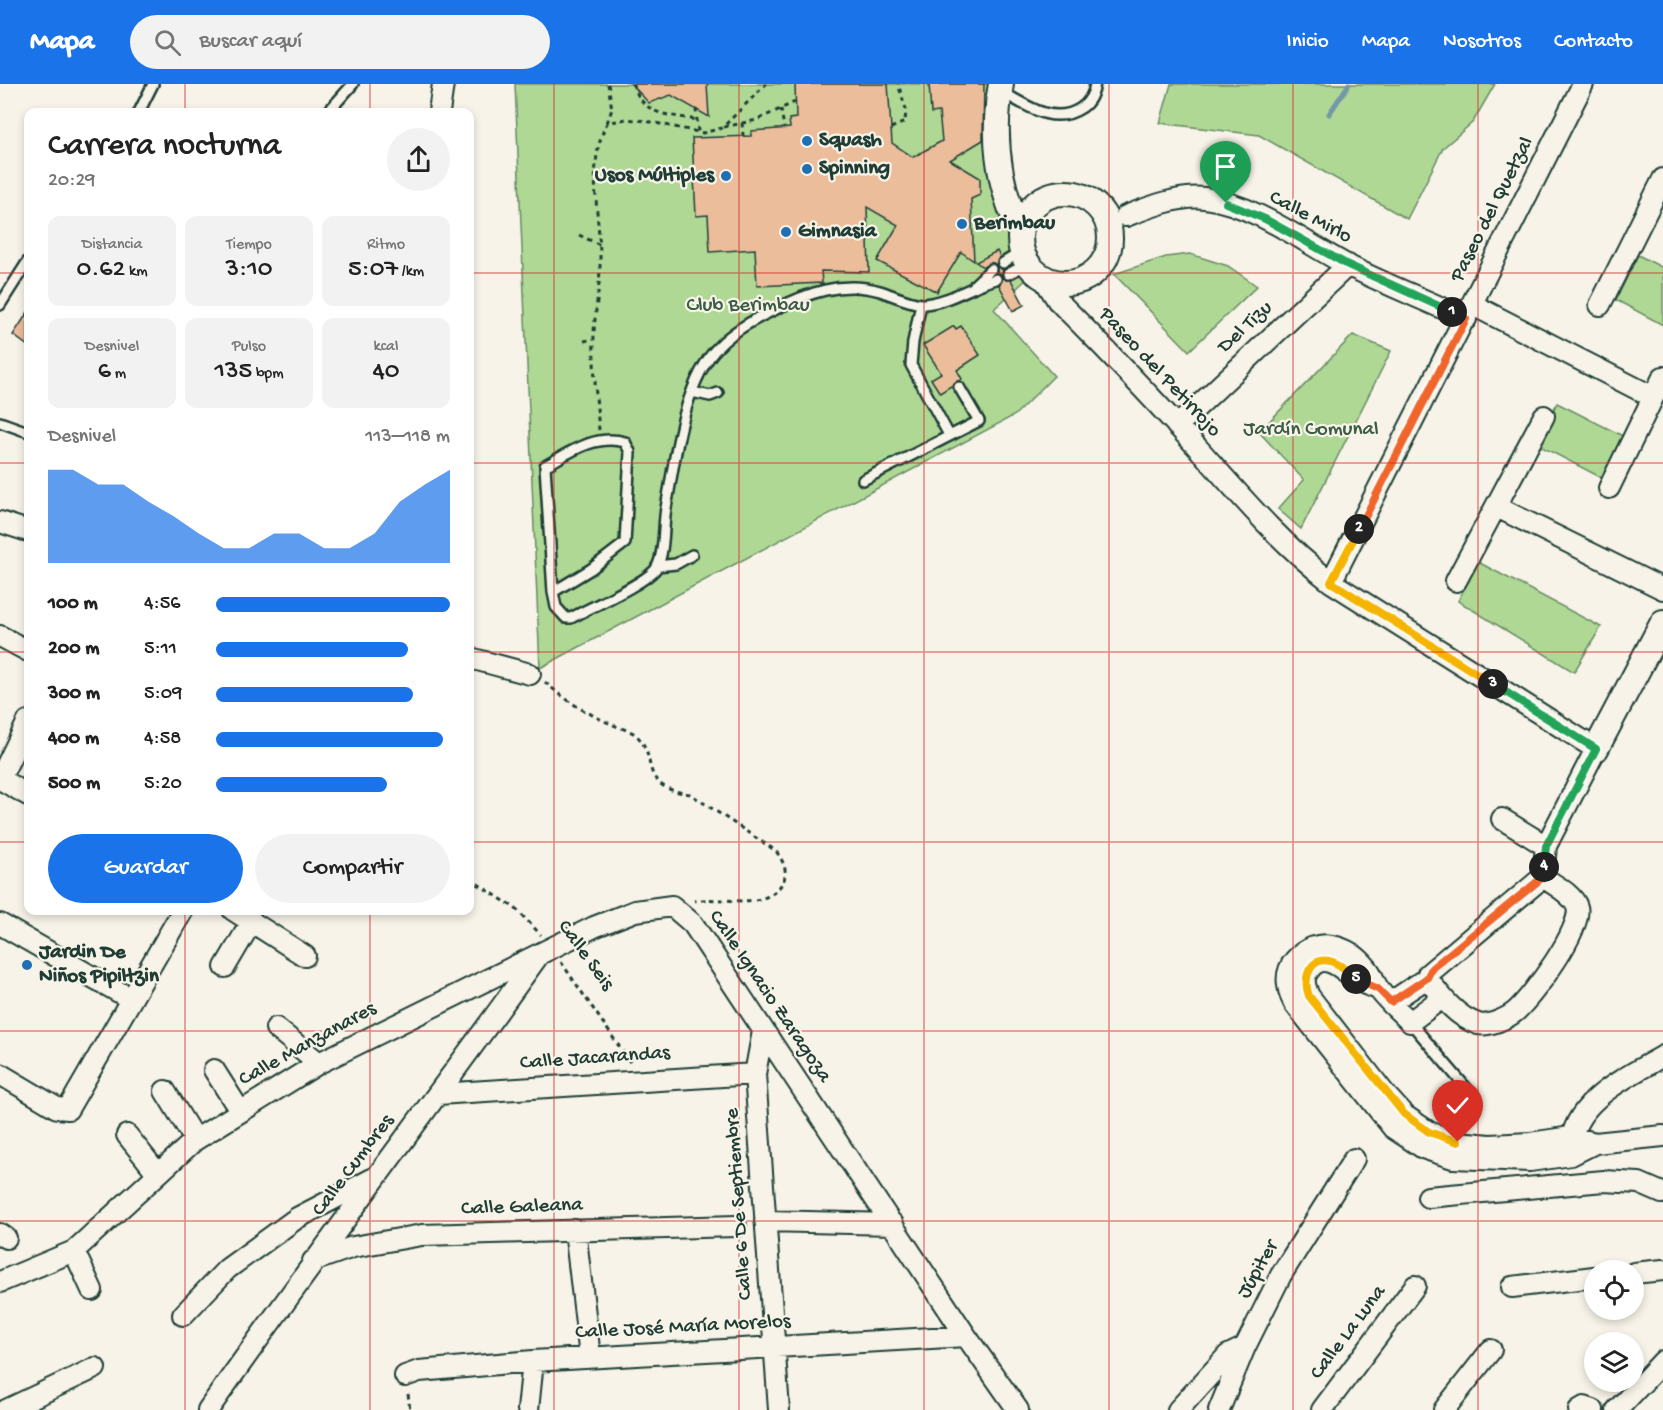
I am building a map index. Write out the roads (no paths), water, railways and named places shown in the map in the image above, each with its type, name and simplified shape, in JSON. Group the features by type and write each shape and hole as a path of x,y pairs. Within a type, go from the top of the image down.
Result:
{"street":[{"path":"440,108 443,84"},
{"name":"Paseo del Quetzal","path":"1331,582 1583,84"},
{"path":"1001,88 995,134 1020,261 1060,284 1080,281 1098,269 1107,255 1110,238 1118,218 1088,199 1072,194 1054,194 1038,202 1026,215 1020,261"},
{"path":"1600,305 1658,202 1663,179"},
{"name":"Calle Mirlo","path":"1118,218 1182,200 1204,198 1215,200 1265,219 1348,265 1469,312 1653,398"},
{"name":"Paseo del Petirrojo","path":"1020,261 1177,426 1277,536 1331,582 1596,749"},
{"name":"Del Tizu","path":"1177,426 1348,265"},
{"path":"1609,488 1663,377"},
{"path":"1456,581 1544,416"},
{"path":"1497,507 1663,589"},
{"path":"0,522 24,530"},
{"path":"1385,996 1430,973 1543,877 1546,846 1663,622"},
{"path":"0,636 24,649"},
{"path":"474,659 530,674"},
{"path":"24,729 0,779 24,793"},
{"path":"1502,819 1546,846"},
{"path":"1430,973 1442,998 1464,1016 1479,1024 1493,1022 1514,1013 1529,998 1573,932 1579,918 1577,906 1570,897 1543,877"},
{"name":"Calle Manzanares","path":"0,1282 74,1251 195,1140 319,1063 545,950 635,911 672,906"},
{"name":"Calle Ignacio Zaragoza","path":"672,906 693,924 966,1336 1018,1410"},
{"path":"0,1074 63,1110 68,1109 180,915"},
{"path":"242,915 305,956"},
{"path":"225,968 252,921"},
{"path":"0,924 131,999"},
{"name":"Calle Cumbres","path":"208,1410 312,1261 545,950"},
{"path":"1442,998 1410,1022 1385,996 1358,981 1336,963 1324,960 1311,966 1305,975 1305,986 1309,996 1404,1114 1429,1132 1458,1142 1571,1146 1663,1136"},
{"path":"276,1028 319,1063"},
{"name":"Calle 6 De Septiembre","path":"763,1031 755,1074 778,1410"},
{"path":"1571,1146 1585,1113 1609,1087 1663,1056"},
{"path":"214,1070 240,1111"},
{"name":"Calle Jacarandas","path":"438,1094 642,1079 755,1074"},
{"path":"165,1091 195,1140"},
{"path":"127,1135 158,1174"},
{"name":"Júpiter","path":"1219,1410 1245,1347 1281,1275 1354,1160"},
{"path":"183,1315 227,1269 297,1218 377,1176"},
{"path":"1428,1197 1604,1181 1639,1183 1663,1194"},
{"path":"765,1221 893,1224"},
{"name":"Calle Galeana","path":"312,1261 353,1247 422,1235 736,1226"},
{"path":"575,1230 590,1358"},
{"path":"74,1251 92,1290"},
{"path":"1644,1272 1663,1270"},
{"path":"1512,1287 1584,1278"},
{"name":"Calle La Luna","path":"1322,1410 1415,1286"},
{"name":"Calle José María Morelos","path":"405,1376 419,1371 533,1361 966,1336"},
{"path":"1178,1410 1228,1356 1245,1347"},
{"path":"1444,1410 1491,1350"},
{"path":"528,1410 533,1361"},
{"path":"1617,1410 1663,1361"},
{"path":"6,1410 95,1368"}],"lane":[{"path":"141,108 153,84"},
{"path":"332,108 353,84"},
{"path":"1001,88 1042,113 1058,116 1072,114 1085,105 1094,92 1095,84"},
{"path":"0,305 24,267"},
{"path":"657,566 666,508 692,392 703,366 718,346 737,331 772,310 826,289 863,286 921,304 949,298 973,285 991,269"},
{"path":"973,285 996,279"},
{"path":"921,304 911,365 949,435"},
{"path":"864,480 979,420 959,387"},
{"path":"692,392 710,396 718,393"},
{"path":"0,422 24,431"},
{"path":"553,592 591,569 625,543 629,447 619,441 583,444 545,465 553,592 561,614 566,618 571,618 642,580 657,566 676,564 692,555"},
{"path":"1410,1022 1474,1097"}],"waterway":[{"path":"1329,114 1349,84"}],"place":[{"name":"Squash","path":"807,141"},
{"name":"Spinning","path":"807,169"},
{"name":"Usos Múltiples","path":"726,176"},
{"name":"Berimbau","path":"962,224"},
{"name":"Gimnasia","path":"786,232"},
{"name":"Jardin De Niños Pipiltzin","path":"27,965"}],"park label":[{"name":"Club Berimbau","path":"748,306"},
{"name":"Jardín Comunal","path":"1311,430"}]}
